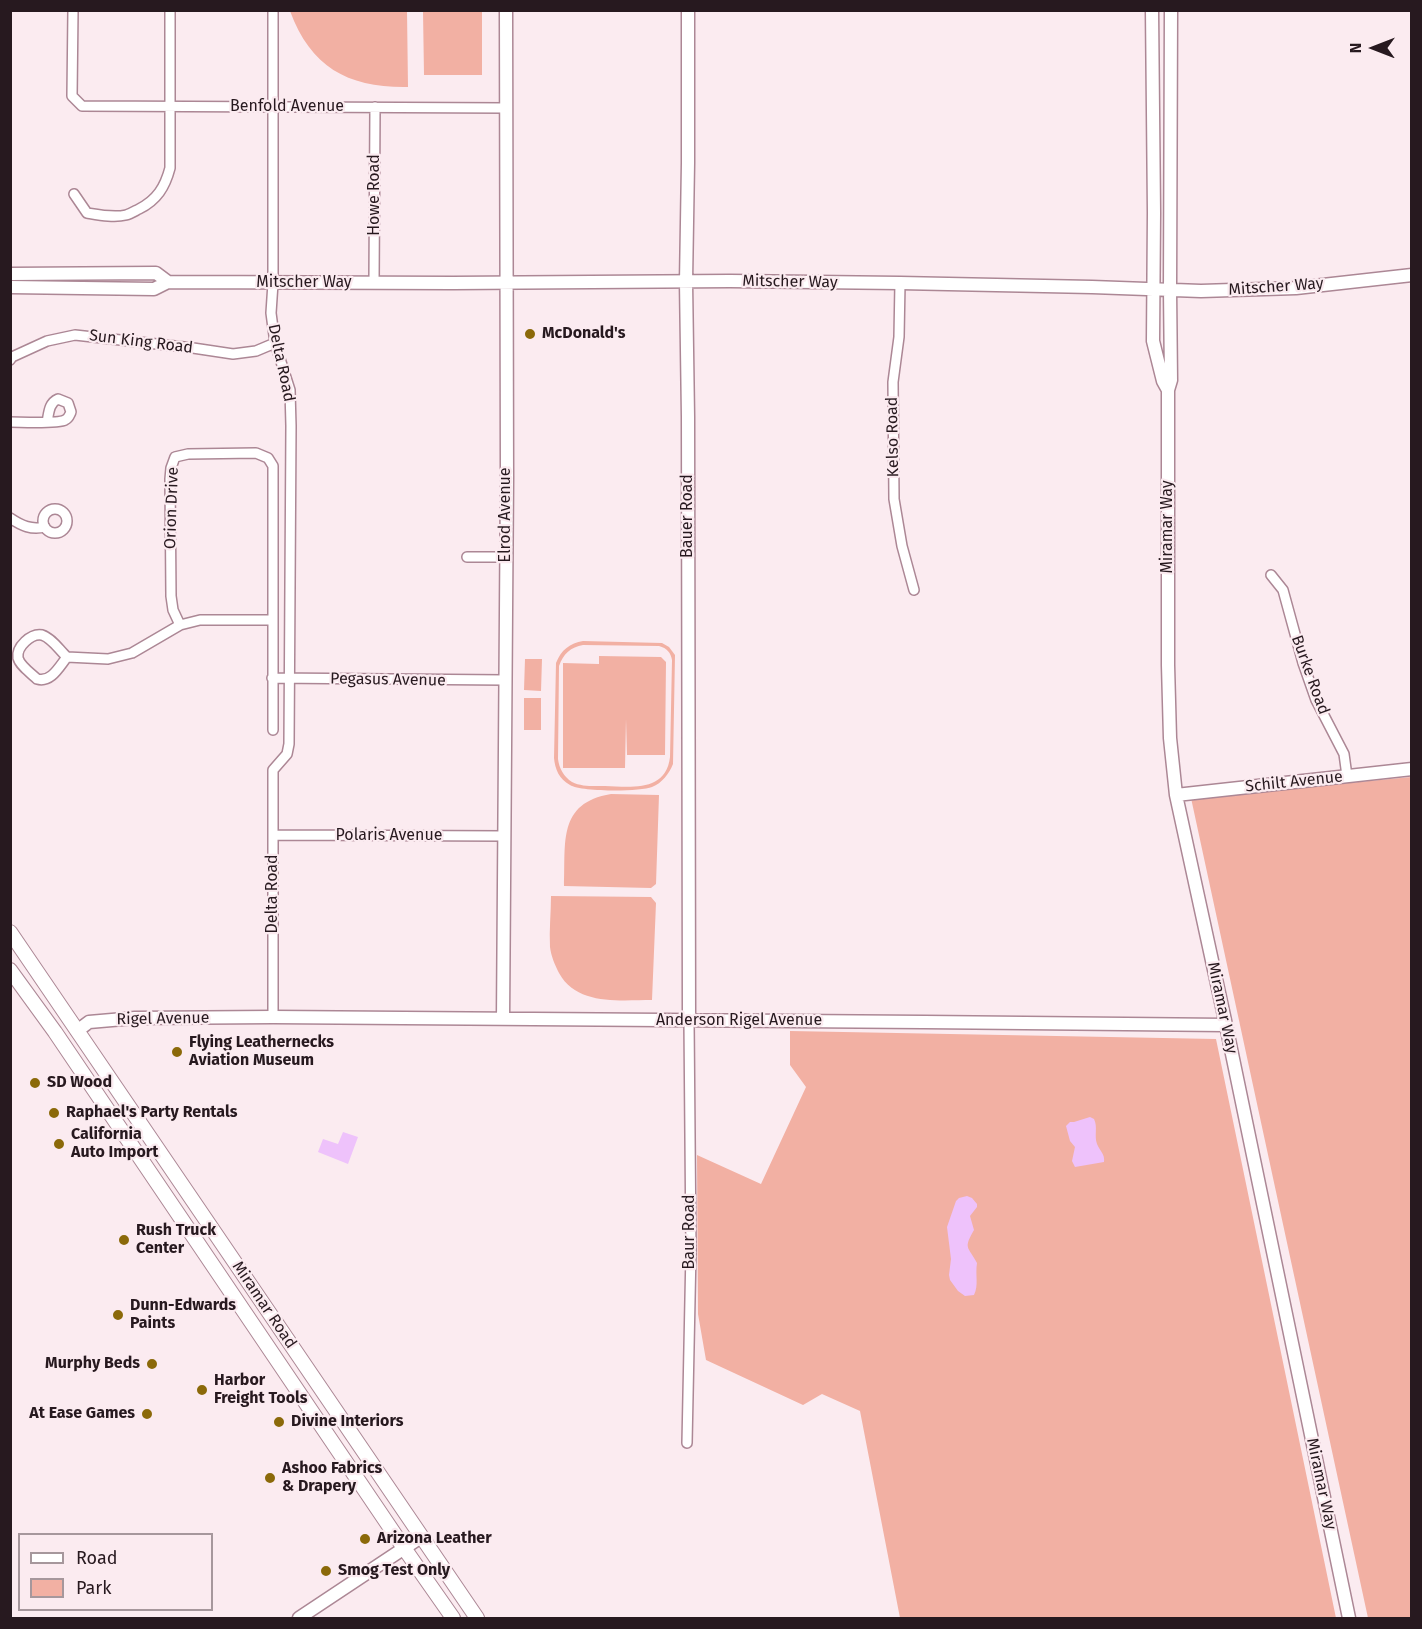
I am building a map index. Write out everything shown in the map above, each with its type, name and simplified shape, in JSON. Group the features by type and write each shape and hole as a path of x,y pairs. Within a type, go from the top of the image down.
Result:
{"main road":[{"name":"Miramar Road","path":"10,932 477,1618"},
{"name":"Miramar Road","path":"10,970 55,1032 453,1618"}],"street":[{"name":"Benfold Avenue","path":"73,10 72,96 82,106 506,108"},
{"path":"74,194 87,213 105,216 126,215 147,205 160,193 170,168 170,10"},
{"name":"Delta Road","path":"273,10 273,283 271,313 275,343 290,390 289,744 287,754 273,770 273,1017"},
{"name":"Elrod Avenue","path":"503,1019 506,10"},
{"name":"Bauer Road","path":"688,10 689,148 686,282 689,1021"},
{"name":"Miramar Way","path":"1152,10 1153,341 1163,381 1168,390"},
{"name":"Miramar Way","path":"1171,10 1168,665 1170,738 1176,795 1349,1618"},
{"name":"Howe Road","path":"374,283 375,107"},
{"name":"Mitscher Way","path":"10,274 156,273 168,282"},
{"name":"Mitscher Way","path":"10,287 154,289 168,282 686,282 900,283 1201,291 1296,288 1412,275"},
{"name":"Kelso Road","path":"900,283 899,337 893,382 894,499 902,546 914,590"},
{"name":"Sun King Road","path":"10,360 46,341 75,335 233,354 256,351 275,343"},
{"path":"10,422 47,422"},
{"name":"Orion Drive","path":"180,625 173,610 171,596 170,479 175,458 188,454 256,453 268,458 273,466 272,620"},
{"path":"10,518 22,526 38,529 45,527"},
{"path":"467,557 506,557"},
{"name":"Burke Road","path":"1271,575 1284,590 1306,672 1316,700 1344,754 1347,776"},
{"path":"67,657 44,681 37,679 20,662 18,653 33,636 38,635 47,638 67,657 108,659 132,653 180,625 200,620 272,620 273,730"},
{"name":"Pegasus Avenue","path":"272,678 505,680"},
{"name":"Schilt Avenue","path":"1176,795 1412,769"},
{"name":"Polaris Avenue","path":"273,835 504,836"},
{"name":"Anderson Rigel Avenue","path":"251,1017 1226,1026"},
{"name":"Rigel Avenue","path":"77,1030 89,1022 135,1018 251,1017"},
{"name":"Baur Road","path":"687,1443 691,1251 689,1021"},
{"path":"299,1618 421,1537"}],"green space":[{"path":"290,11 407,11 408,87 368,84 335,71 309,47"},
{"path":"423,11 482,11 482,75 424,75"},
{"path":"578,642 662,643 669,647 675,655 673,764 665,778 656,785 636,790 586,789 570,785 558,773 554,758 556,663 563,651","holes":["583,645 659,646 668,651 672,660 670,757 662,776 646,785 626,787 588,786 572,782 562,772 558,759 559,666 563,658 571,649"]},
{"path":"599,656 661,657 666,662 665,755 627,755 626,719 625,768 563,768 563,663 599,664"},
{"path":"525,659 542,659 541,691 524,690"},
{"path":"524,698 541,698 541,730 524,730"},
{"path":"1411,777 1411,1618 1368,1618 1191,798"},
{"path":"611,794 659,795 656,884 651,888 564,886 566,840 573,816 581,806"},
{"path":"551,896 651,897 656,903 652,1000 600,999 577,991 567,984 559,973 551,950"},
{"path":"790,1031 1216,1039 1336,1618 900,1618 860,1411 822,1394 803,1405 706,1360 698,1314 697,1155 761,1184 806,1087 790,1065"}],"shaded area":[{"path":"1090,1117 1095,1122 1096,1141 1104,1162 1075,1167 1072,1161 1075,1147 1070,1141 1066,1126 1070,1122"},
{"path":"343,1132 358,1137 348,1164 318,1152 323,1139 338,1144"},
{"path":"967,1196 977,1204 970,1216 974,1230 968,1247 977,1263 977,1284 974,1295 965,1296 950,1280 951,1259 947,1227 956,1201"}],"place":[{"name":"McDonald's","path":"530,334"},
{"name":"Flying Leathernecks Aviation Museum","path":"177,1052"},
{"name":"SD Wood","path":"35,1083"},
{"name":"Raphael's Party Rentals","path":"54,1113"},
{"name":"California Auto Import","path":"59,1144"},
{"name":"Rush Truck Center","path":"124,1240"},
{"name":"Dunn-Edwards Paints","path":"118,1315"},
{"name":"Murphy Beds","path":"152,1364"},
{"name":"Harbor Freight Tools","path":"202,1390"},
{"name":"At Ease Games","path":"147,1414"},
{"name":"Divine Interiors","path":"279,1422"},
{"name":"Ashoo Fabrics & Drapery","path":"270,1478"},
{"name":"Arizona Leather","path":"365,1539"},
{"name":"Smog Test Only","path":"326,1571"}]}
